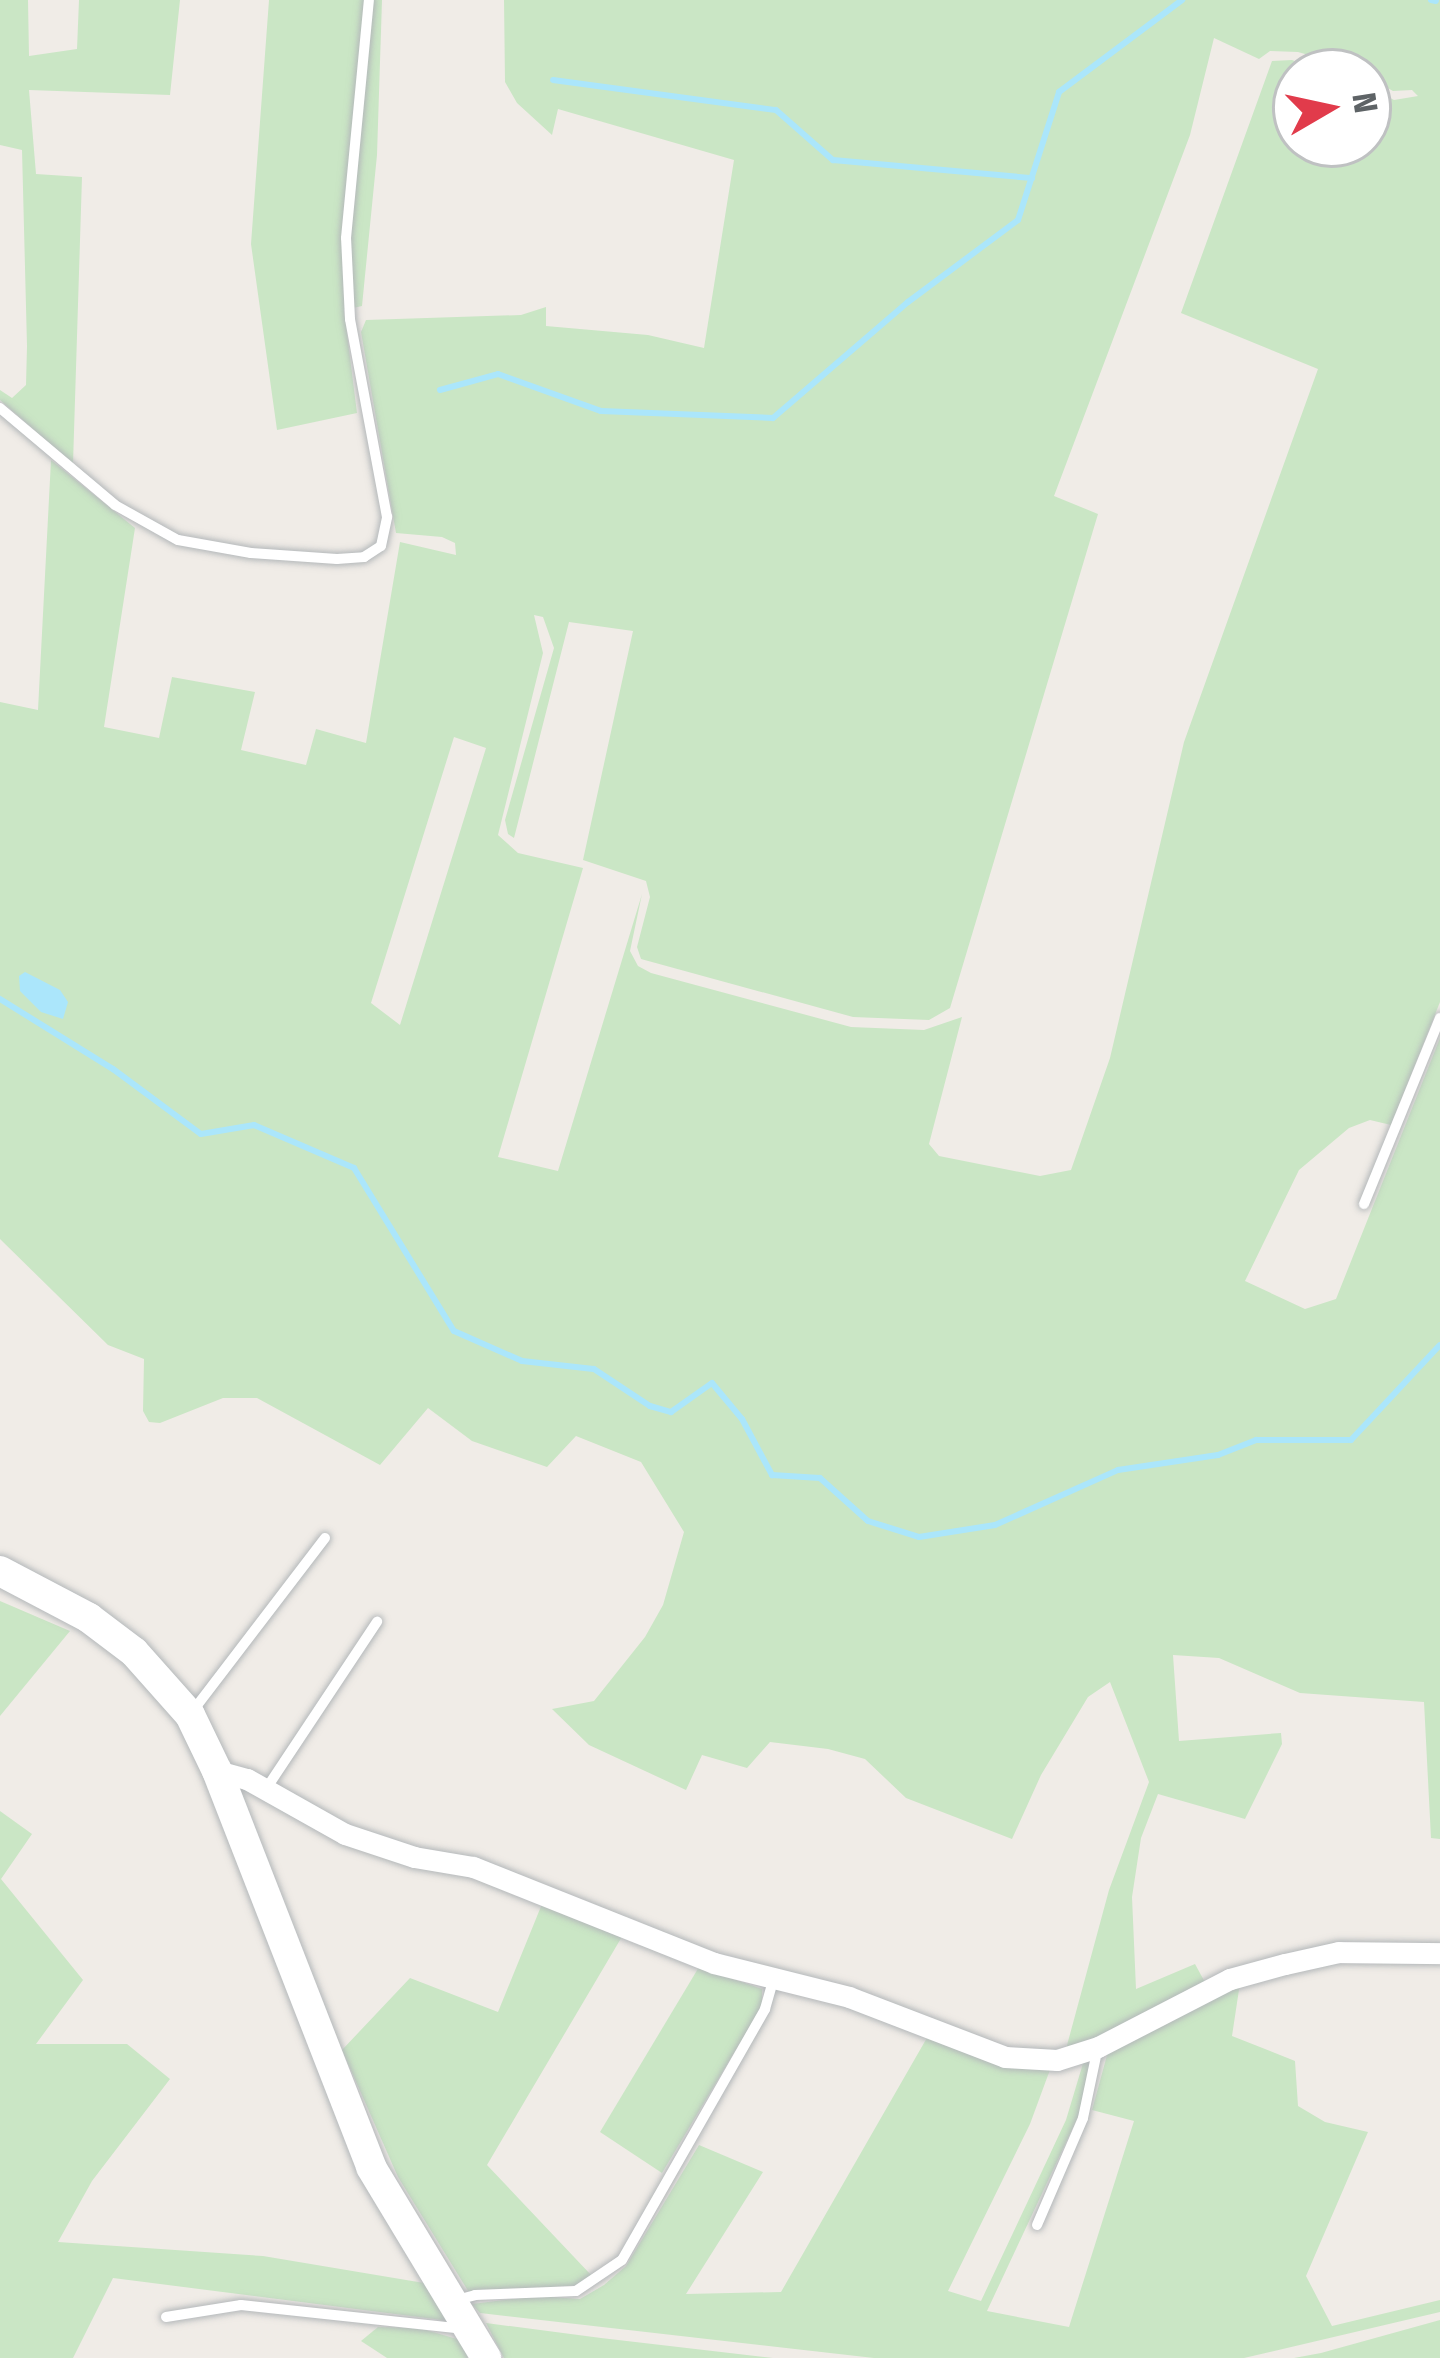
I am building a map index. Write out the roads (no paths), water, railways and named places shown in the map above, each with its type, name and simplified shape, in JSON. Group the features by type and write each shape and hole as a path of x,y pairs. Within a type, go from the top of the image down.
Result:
{"street":[{"path":"0,1570 89,1618 169,1686 190,1715 217,1771 338,2094 371,2167 486,2358"},
{"path":"217,1771 266,1789 345,1834 414,1857 473,1867 714,1964 849,1997 1005,2057 1057,2060 1098,2048 1230,1979 1285,1964 1340,1952 1440,1953"}],"lane":[{"path":"0,408 115,505 178,540 337,559 364,557 381,546 387,517 350,319 346,238 369,0"},
{"path":"1364,1204 1440,1018"},
{"path":"190,1715 325,1538"},
{"path":"266,1789 377,1622"},
{"path":"451,2302 475,2295 576,2291 622,2260 765,2009 774,1978"},
{"path":"1037,2224 1083,2118 1098,2048"},
{"path":"166,2317 241,2305 468,2330"}],"water":[{"path":"25,972 60,990 68,1002 63,1019 41,1012 20,991 19,976"}],"waterway":[{"path":"440,390 498,374 601,411 773,418 908,302 1018,220 1059,92 1182,0"},
{"path":"1431,0 1436,1"},
{"path":"553,80 776,110 833,160 1032,178"},
{"path":"0,999 113,1069 201,1134 254,1125 354,1168 454,1331 522,1361 594,1369 650,1406 671,1412 712,1383 742,1419 772,1475 820,1478 868,1521 919,1537 995,1525 1118,1470 1218,1455 1256,1440 1351,1440 1440,1345"}]}
